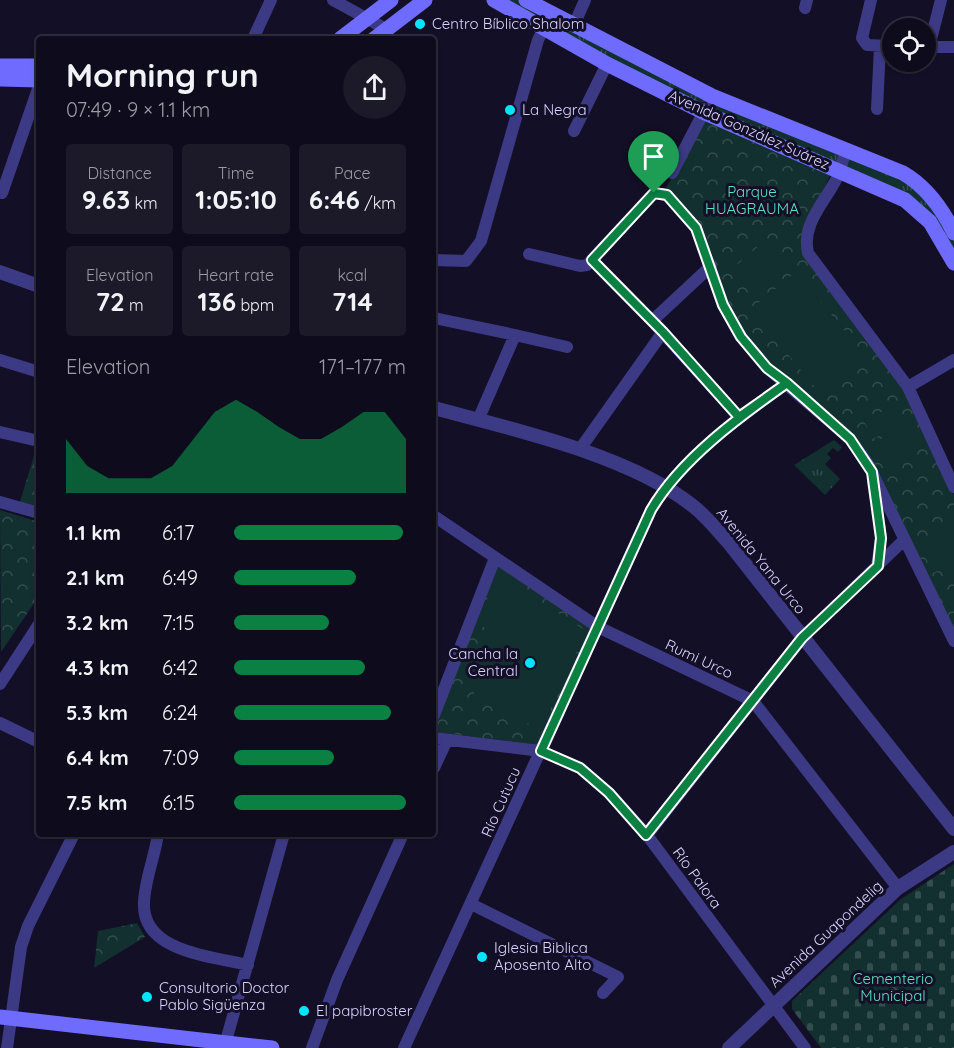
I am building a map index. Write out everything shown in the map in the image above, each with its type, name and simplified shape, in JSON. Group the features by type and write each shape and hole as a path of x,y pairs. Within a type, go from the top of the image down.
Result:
{"main road":[{"path":"344,36 391,0"},
{"path":"382,36 425,0"},
{"name":"Avenida González Suárez","path":"494,0 607,64 703,112 891,192 918,210 930,222 954,263"},
{"name":"Avenida González Suárez","path":"526,0 712,96 903,173 917,181 940,208 954,232"},
{"path":"0,66 36,66"},
{"path":"0,79 36,80"},
{"path":"6,1017 224,1045 272,1048"}],"street":[{"path":"254,36 271,0"},
{"path":"333,0 368,18 382,36"},
{"path":"574,26 585,0"},
{"path":"871,0 862,38 867,45 882,46"},
{"path":"936,18 941,0"},
{"path":"440,260 466,261 481,241 538,40 551,14"},
{"path":"936,47 954,47"},
{"path":"574,131 607,64"},
{"path":"877,109 882,72"},
{"path":"2,193 36,95"},
{"path":"672,173 712,96"},
{"path":"846,150 834,184 814,214 805,240 808,253 908,387 954,487"},
{"path":"529,254 580,266 592,260 654,193 667,195 696,228 723,305 741,337 767,368 850,439 872,472 895,515 904,540 954,641"},
{"path":"592,260 663,332 739,417"},
{"path":"652,321 711,266"},
{"path":"0,272 36,285"},
{"path":"436,318 567,347"},
{"path":"580,449 663,332"},
{"path":"478,420 515,335"},
{"path":"0,360 36,371"},
{"path":"908,387 954,360"},
{"name":"Río Cutucu","path":"404,1048 651,510 664,488 739,417 787,383"},
{"name":"Avenida Yana Urco","path":"436,409 580,449 664,488 693,506 728,542 954,829"},
{"path":"0,432 36,441"},
{"path":"872,472 881,538 878,566"},
{"path":"0,502 36,512"},
{"name":"Rumi Urco","path":"436,517 598,627 753,701 898,888"},
{"path":"646,835 802,638 904,540"},
{"path":"436,710 495,558"},
{"path":"0,684 36,629"},
{"path":"0,723 36,741"},
{"name":"Río Palora","path":"436,738 541,751 580,768 609,793 646,835 806,1048"},
{"path":"436,764 447,740"},
{"path":"7,1048 6,1017 21,947 28,926 72,837"},
{"path":"157,837 144,899 144,914 148,926 167,944 248,965"},
{"path":"224,1045 283,837"},
{"path":"312,1048 337,980 403,837"},
{"name":"Avenida Guapondelig","path":"729,1048 898,888 954,852"},
{"path":"471,904 618,977 603,993"}],"green space":[{"path":"494,0 526,0 665,73 903,173 954,233 954,263 918,210 734,127"},
{"name":"Parque HUAGRAUMA","path":"703,117 831,173 801,240 905,389 954,495 954,637 870,463 742,336 714,268 666,188"},
{"path":"767,239 786,261 750,292 731,270"},
{"path":"796,272 869,361 824,398 751,309"},
{"path":"897,405 906,424 872,439 864,420"},
{"path":"908,427 916,446 883,461 874,442"},
{"path":"834,440 842,447 838,452 833,448 827,454 831,458 825,464 840,479 825,495 794,465"},
{"path":"36,449 36,510 19,505"},
{"path":"0,510 36,521 36,600 1,652"},
{"path":"954,526 954,564 933,573 919,541"},
{"path":"496,563 595,629 542,745 436,732 436,716"},
{"name":"Cancha la Central","path":"497,578 522,590 586,631 541,730 473,696 512,610 500,634 476,623"},
{"name":"Cementerio Municipal","path":"954,864 954,1048 821,1048 792,1009 792,1001 901,899"},
{"path":"137,923 145,937 94,968 98,931"}],"place":[{"name":"Centro Bíblico Shalom","path":"420,24"},
{"name":"La Negra","path":"510,110"},
{"name":"Cancha la Central","path":"530,663"},
{"name":"Iglesia Biblica Aposento Alto","path":"482,957"},
{"name":"Consultorio Doctor Pablo Sigüenza","path":"147,997"},
{"name":"El papibroster","path":"304,1011"}],"route":[{"path":"654,193 592,260 663,332 739,417 787,383 850,439 872,472 881,538 878,566 802,638 646,835 609,793 580,768 541,751 651,510 664,488 739,417 787,383 767,368 741,337 723,305 696,228 667,195 654,193"}]}
